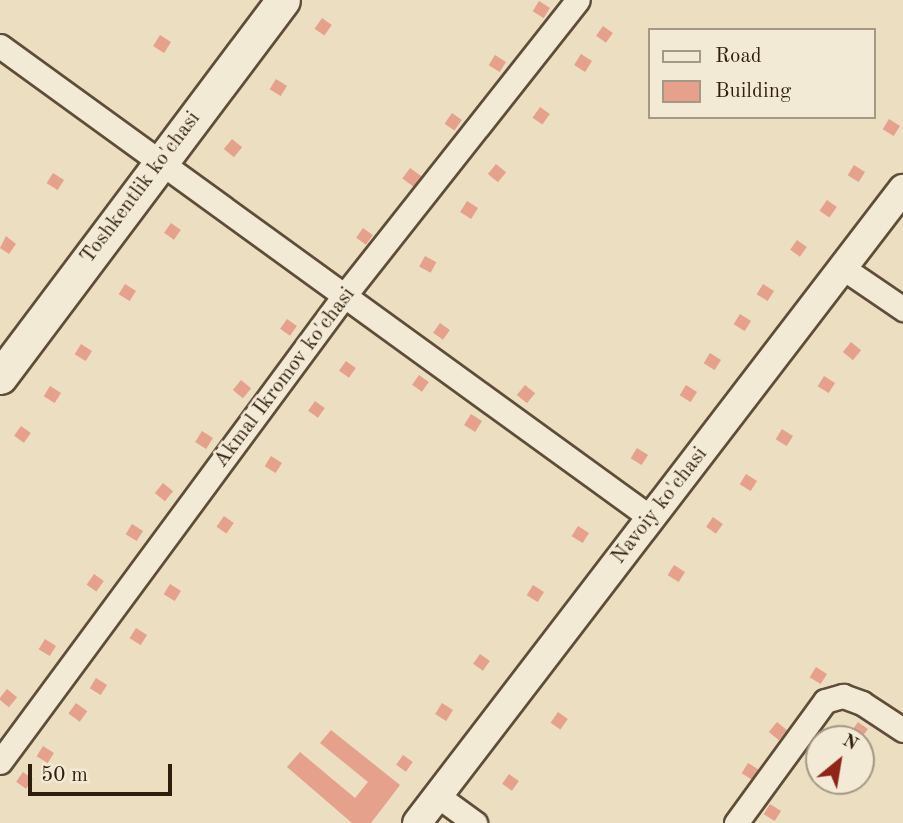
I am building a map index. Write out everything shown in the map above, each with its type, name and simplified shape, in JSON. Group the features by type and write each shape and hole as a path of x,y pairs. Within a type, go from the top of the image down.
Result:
{"main road":[{"name":"Toshkentlik ko'chasi","path":"0,377 159,162 284,0"}],"street":[{"name":"Akmal Ikromov ko'chasi","path":"0,762 344,296 578,0"},
{"path":"0,46 651,518"},
{"name":"Navoiy ko'chasi","path":"417,823 903,189"},
{"path":"843,268 903,309"},
{"path":"736,823 825,701 843,696 862,702 903,730"},
{"path":"438,796 475,823"}],"building":[{"path":"539,1 550,8 544,18 533,11"},
{"path":"322,18 332,25 324,36 315,29"},
{"path":"603,26 613,33 606,43 596,36"},
{"path":"160,35 171,42 164,53 153,46"},
{"path":"581,54 592,61 585,72 574,65"},
{"path":"495,55 506,62 500,72 489,65"},
{"path":"276,79 287,86 281,96 270,89"},
{"path":"540,107 550,114 542,125 533,118"},
{"path":"452,113 462,120 454,131 445,124"},
{"path":"889,119 900,126 894,136 883,129"},
{"path":"232,139 242,147 234,157 224,149"},
{"path":"496,164 506,172 498,182 488,174"},
{"path":"854,165 865,172 859,182 848,175"},
{"path":"410,168 421,176 414,187 402,179"},
{"path":"53,173 64,180 58,190 47,183"},
{"path":"827,200 837,207 829,218 820,211"},
{"path":"467,201 478,208 471,219 460,212"},
{"path":"171,223 181,230 174,240 164,233"},
{"path":"363,228 373,235 366,245 356,238"},
{"path":"6,236 16,244 9,254 0,248"},
{"path":"797,240 807,247 800,257 790,250"},
{"path":"425,256 436,262 431,273 419,266"},
{"path":"125,284 136,291 130,301 119,294"},
{"path":"763,284 774,291 768,301 757,294"},
{"path":"740,314 751,321 745,331 734,324"},
{"path":"287,319 297,326 290,336 280,329"},
{"path":"440,323 450,330 443,340 433,333"},
{"path":"851,342 861,350 853,360 843,352"},
{"path":"81,344 92,351 86,361 75,354"},
{"path":"710,353 721,360 715,370 704,363"},
{"path":"346,361 356,368 349,378 339,371"},
{"path":"419,375 429,382 422,392 412,385"},
{"path":"824,376 835,383 829,393 818,386"},
{"path":"241,380 251,388 243,398 233,390"},
{"path":"525,385 535,393 527,403 517,395"},
{"path":"686,385 697,392 691,402 680,395"},
{"path":"50,386 61,393 55,403 44,396"},
{"path":"315,401 325,408 318,418 308,411"},
{"path":"471,414 482,421 475,432 464,425"},
{"path":"21,426 31,433 24,443 14,436"},
{"path":"782,429 793,436 787,446 776,439"},
{"path":"202,431 213,438 206,449 195,442"},
{"path":"637,448 648,455 642,465 631,458"},
{"path":"271,456 282,463 276,473 265,466"},
{"path":"746,474 757,481 751,491 740,484"},
{"path":"163,483 173,491 165,501 155,493"},
{"path":"224,516 234,523 226,534 217,527"},
{"path":"713,517 723,524 716,534 706,527"},
{"path":"132,524 143,531 137,541 126,534"},
{"path":"578,526 589,533 583,543 572,536"},
{"path":"674,565 685,572 679,582 668,575"},
{"path":"94,574 104,581 96,592 87,585"},
{"path":"170,584 181,591 175,601 164,594"},
{"path":"533,585 544,592 538,602 527,595"},
{"path":"136,628 147,635 141,645 130,638"},
{"path":"45,639 56,646 50,656 39,649"},
{"path":"480,654 490,661 483,671 473,664"},
{"path":"816,667 827,674 821,684 810,677"},
{"path":"96,678 107,685 101,695 90,688"},
{"path":"7,689 17,697 9,707 0,700"},
{"path":"76,703 87,711 80,722 68,714"},
{"path":"442,703 453,710 446,721 435,714"},
{"path":"558,712 568,719 560,730 551,723"},
{"path":"777,722 787,730 779,740 769,732"},
{"path":"331,730 400,785 371,823 352,823 287,767 300,752 355,798 368,782 320,743"},
{"path":"43,746 54,753 48,763 37,756"},
{"path":"403,755 413,762 406,772 396,765"},
{"path":"748,763 759,770 753,780 742,773"},
{"path":"23,772 33,779 26,789 16,782"},
{"path":"509,774 519,781 512,791 502,784"},
{"path":"770,804 781,811 775,821 764,814"}]}
